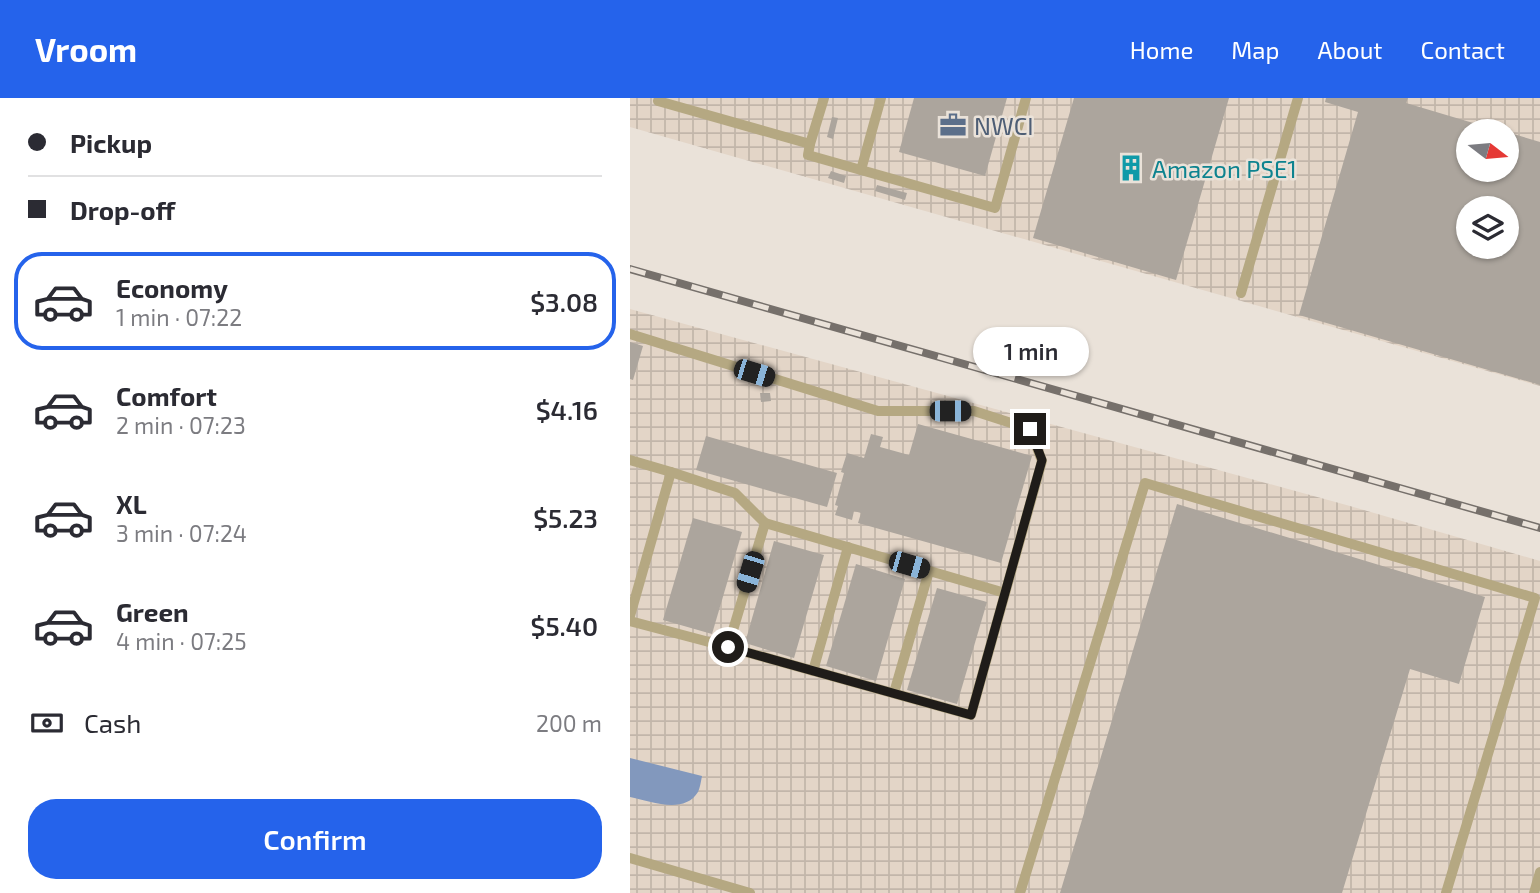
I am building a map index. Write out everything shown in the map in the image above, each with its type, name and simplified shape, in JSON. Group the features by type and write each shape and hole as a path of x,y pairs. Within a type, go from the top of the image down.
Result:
{"lane":[{"path":"659,98 659,101 810,144"},
{"path":"824,98 808,155 995,208 1026,98"},
{"path":"861,170 881,98"},
{"path":"1241,293 1298,98"},
{"path":"630,334 878,411 974,411 1030,429 1042,460 971,715 630,618 671,472"},
{"path":"630,460 735,493 765,523 1005,593"},
{"path":"1020,893 1145,483 1537,599 1446,893"},
{"path":"728,647 765,523"},
{"path":"813,671 848,547"},
{"path":"894,693 929,571"},
{"path":"630,858 750,893"},
{"path":"1534,893 1540,872"}],"shaded area":[{"path":"630,98 1540,98 1540,386 630,127"},
{"path":"630,309 1350,506 1540,561 1540,893 630,893"}],"water":[{"path":"630,758 702,776 698,792 692,799 676,805 630,797"}],"building":[{"name":"NWCI","path":"914,98 1007,98 985,176 899,152"},
{"name":"Amazon PSE1","path":"1074,98 1229,98 1176,280 1033,238"},
{"path":"1326,98 1408,98 1406,103 1460,119 1456,119 1456,182 1519,182 1519,136 1540,142 1540,385 1299,315 1358,112 1325,102"},
{"path":"832,117 838,118 833,139 827,137"},
{"path":"831,171 846,176 844,183 828,178"},
{"path":"877,185 907,193 905,200 875,191"},
{"path":"630,342 643,346 633,380 630,379"},
{"path":"760,393 770,393 771,401 761,402"},
{"path":"918,424 1032,456 1001,563 858,523 861,513 854,511 852,520 835,515 844,473 841,472 847,453 864,458 871,434 883,437 880,447 909,455"},
{"path":"706,436 837,473 827,507 696,470"},
{"path":"1177,504 1485,597 1459,684 1410,669 1342,893 1060,893"},
{"path":"693,518 742,532 712,634 663,620"},
{"path":"774,541 824,555 794,658 745,643"},
{"path":"856,564 905,579 876,681 826,666"},
{"path":"937,588 987,602 957,704 907,690"}],"railway":[{"path":"630,269 1540,528"}],"place":[{"name":"NWCI","path":"953,125"},
{"name":"Amazon PSE1","path":"1131,168"}],"route":[{"path":"728,647 971,715 1042,460 1030,429"}]}
